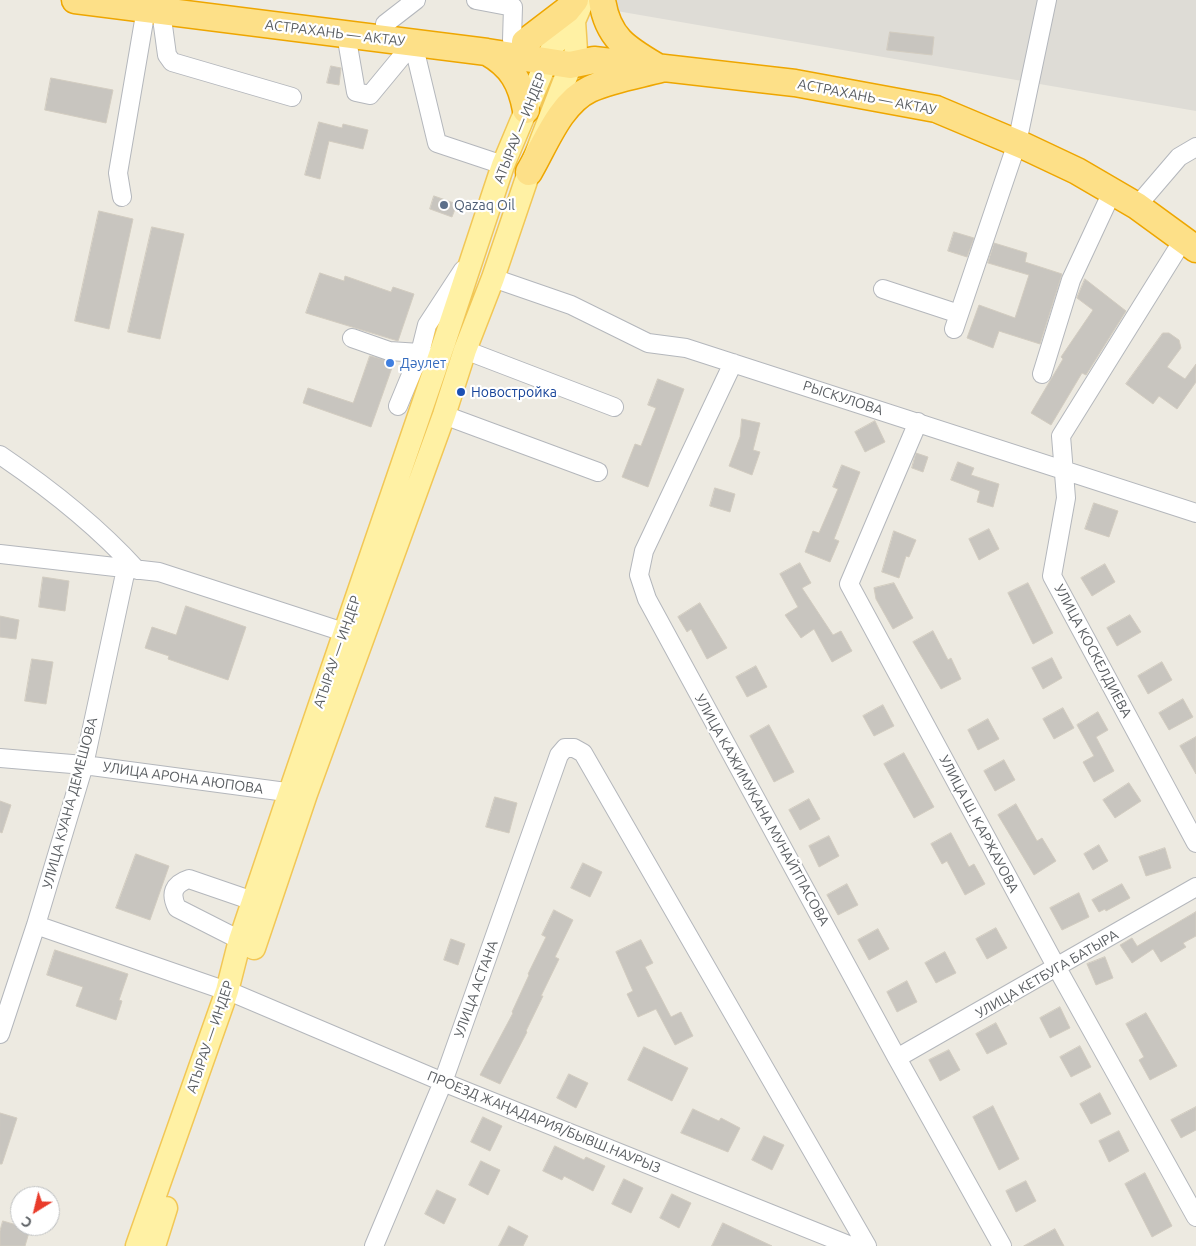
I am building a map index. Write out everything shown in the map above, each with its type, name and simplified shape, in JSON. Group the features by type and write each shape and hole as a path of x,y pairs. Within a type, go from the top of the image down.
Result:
{"highway":[{"name":"АСТРАХАНЬ — АКТАУ","path":"75,0 487,52 568,57 795,83 936,109 1017,142 1077,171 1138,206 1189,244"},
{"name":"АСТРАХАНЬ — АКТАУ","path":"209,0 518,41 568,57"},
{"path":"602,0 606,22 626,48 661,69"},
{"path":"518,41 567,10 574,10"},
{"path":"487,52 503,61 514,72 523,93 526,110"},
{"path":"529,172 553,129 576,98 589,89 611,81 661,69"}],"main road":[{"path":"568,57 574,10 583,0"},
{"name":"АТЫРАУ — ИНДЕР","path":"354,636 429,356 472,257 503,164 526,110 568,57"},
{"name":"АТЫРАУ — ИНДЕР","path":"154,1246 232,993 298,793 354,636 444,415 568,57"},
{"name":"АТЫРАУ — ИНДЕР","path":"137,1246 232,993 240,940 253,901 298,793"}],"street":[{"path":"385,24 416,0"},
{"path":"476,0 513,7 518,41"},
{"path":"883,289 956,322 1017,142 1047,0"},
{"path":"153,10 167,55 172,62 292,97"},
{"path":"122,197 118,173 153,10"},
{"path":"346,34 356,92 370,95 413,42"},
{"path":"413,42 437,143 503,164"},
{"path":"1138,206 1180,157 1196,147"},
{"path":"1042,374 1071,280 1112,192"},
{"name":"УЛИЦА КОСКЕЛДИЕВА","path":"1189,244 1061,436 1066,498 1052,576 1196,844"},
{"name":"РЫСКУЛОВА","path":"493,278 571,305 648,343 686,348 1196,513"},
{"path":"352,338 389,351 429,356 398,406"},
{"path":"465,350 614,407"},
{"name":"УЛИЦА КАЖИМУКАНА МУНАЙТПАСОВА","path":"733,363 644,551 639,574 647,599 897,1058 1002,1246"},
{"path":"444,415 598,472"},
{"name":"УЛИЦА Ш. КАРЖАУОВА","path":"918,422 849,584 1057,968 1196,1217"},
{"path":"0,455 38,480 116,547 132,570"},
{"path":"0,554 159,572 354,636"},
{"name":"УЛИЦА КУАНА ДЕМЕШОВА","path":"0,1034 6,998 36,925 84,765 132,570"},
{"name":"УЛИЦА АСТАНА","path":"375,1246 443,1082 559,755 565,748 574,748 583,753 867,1246"},
{"name":"УЛИЦА АРОНА АЮПОВА","path":"0,758 84,765 298,793"},
{"path":"240,940 177,908 172,898 174,889 180,882 189,879 253,901"},
{"name":"УЛИЦА КЕТБУГА БАТЫРА","path":"897,1058 1196,887"},
{"name":"ПРОЕЗД ЖАҢАДАРИЯ/БЫВШ.НАУРЫЗ","path":"36,925 232,993 443,1082 851,1246"}],"shaded area":[{"path":"614,0 1196,0 1196,111 611,10"}],"building":[{"path":"890,32 934,37 932,55 887,50"},
{"path":"331,66 341,68 339,85 327,83"},
{"path":"51,78 113,90 106,123 45,110"},
{"path":"319,122 342,128 343,124 368,130 363,149 329,141 320,179 305,175"},
{"path":"434,196 457,204 452,217 430,209"},
{"path":"99,211 133,219 109,329 75,321"},
{"path":"152,227 184,234 160,339 128,332"},
{"path":"954,232 974,238 967,257 948,251"},
{"path":"994,243 1027,253 1025,262 1062,274 1040,344 999,331 993,348 967,338 979,305 1015,318 1029,275 988,263"},
{"path":"320,273 344,281 345,276 391,292 393,287 414,294 398,341 306,313"},
{"path":"1085,279 1126,311 1086,375 1082,373 1051,425 1031,413 1063,359 1061,357 1093,310 1077,298"},
{"path":"1163,333 1169,333 1179,340 1181,348 1167,367 1185,379 1196,364 1196,382 1177,409 1159,396 1153,404 1126,384"},
{"path":"370,356 394,362 371,427 303,403 308,388 353,403"},
{"path":"658,379 684,389 648,487 622,477 635,444 641,446 656,408 648,405"},
{"path":"742,419 760,423 753,450 760,452 752,475 729,466 740,437"},
{"path":"875,421 885,442 865,452 855,432"},
{"path":"916,453 928,457 923,472 912,468"},
{"path":"958,462 974,468 971,475 999,484 993,507 977,502 980,491 951,480"},
{"path":"842,465 860,472 834,539 839,541 830,562 805,552 813,531 819,533 838,489 833,487"},
{"path":"715,488 735,494 730,512 710,506"},
{"path":"1094,503 1118,511 1109,537 1085,529"},
{"path":"989,529 999,549 979,560 969,539"},
{"path":"894,531 916,540 909,557 906,556 899,578 882,572"},
{"path":"800,563 811,583 802,588 833,635 841,631 852,651 832,662 814,629 801,638 785,615 798,607 780,574"},
{"path":"1105,564 1115,582 1092,596 1081,578"},
{"path":"43,577 69,581 65,611 39,607"},
{"path":"894,583 913,618 893,629 876,599 874,588"},
{"path":"1028,583 1053,633 1033,644 1008,593"},
{"path":"700,603 727,648 707,659 691,629 687,632 678,617"},
{"path":"186,606 246,627 228,680 168,659 169,656 145,648 152,627 176,635"},
{"path":"1130,615 1141,632 1117,646 1107,628"},
{"path":"0,616 19,620 16,639 0,637"},
{"path":"933,631 948,660 951,658 961,679 941,689 913,642"},
{"path":"1052,658 1062,678 1043,689 1032,668"},
{"path":"32,659 53,662 46,704 25,701"},
{"path":"1162,662 1172,680 1148,694 1138,676"},
{"path":"756,666 767,687 747,697 736,677"},
{"path":"1183,699 1193,717 1169,730 1159,713"},
{"path":"883,705 894,726 874,736 863,716"},
{"path":"1063,708 1074,728 1054,739 1043,719"},
{"path":"1098,712 1108,730 1096,737 1114,771 1094,782 1083,762 1094,756 1077,725"},
{"path":"988,719 999,739 978,750 968,730"},
{"path":"769,725 794,772 774,782 750,736"},
{"path":"1196,737 1196,774 1180,746"},
{"path":"904,753 934,807 914,818 884,764"},
{"path":"1004,760 1015,780 995,791 984,771"},
{"path":"1129,783 1141,801 1115,818 1103,800"},
{"path":"495,797 517,803 509,833 486,827"},
{"path":"809,799 820,819 800,830 789,810"},
{"path":"0,801 11,805 2,833 0,832"},
{"path":"1016,804 1037,841 1042,838 1056,861 1034,875 998,815"},
{"path":"951,833 969,867 974,864 985,884 965,895 947,861 942,864 931,844"},
{"path":"829,836 839,856 819,867 809,846"},
{"path":"1099,845 1108,861 1093,870 1084,854"},
{"path":"1165,848 1171,868 1146,876 1139,857"},
{"path":"136,854 169,866 150,920 116,908"},
{"path":"583,863 602,872 590,897 571,888"},
{"path":"847,884 858,905 838,915 827,895"},
{"path":"1122,884 1130,898 1106,911 1105,909 1099,912 1092,900"},
{"path":"1079,893 1089,917 1062,930 1050,908"},
{"path":"554,910 573,920 555,957 559,959 541,996 543,996 527,1032 500,1084 480,1075 513,1013 528,974 546,937 542,935"},
{"path":"1196,912 1196,936 1183,943 1186,947 1161,962 1153,949 1132,963 1120,945 1132,938 1137,946"},
{"path":"996,928 1007,948 987,959 976,939"},
{"path":"878,929 889,949 869,960 858,940"},
{"path":"451,939 465,944 458,965 444,960"},
{"path":"641,940 653,963 645,967 671,1017 681,1012 693,1036 675,1045 656,1009 638,1017 627,994 633,991 616,952"},
{"path":"55,950 128,974 119,1000 122,1001 116,1020 76,1006 83,987 47,975"},
{"path":"945,952 956,973 936,983 925,963"},
{"path":"1105,957 1113,978 1096,985 1087,964"},
{"path":"907,981 917,1002 897,1012 887,992"},
{"path":"1060,1007 1070,1028 1050,1038 1040,1018"},
{"path":"1146,1013 1177,1066 1150,1080 1139,1060 1144,1057 1126,1024"},
{"path":"996,1023 1007,1044 987,1054 976,1034"},
{"path":"1080,1046 1091,1067 1071,1077 1060,1057"},
{"path":"644,1047 688,1068 672,1101 628,1080"},
{"path":"949,1050 960,1070 940,1081 929,1060"},
{"path":"569,1074 588,1083 576,1108 557,1098"},
{"path":"1100,1093 1111,1114 1091,1124 1080,1104"},
{"path":"993,1106 1019,1159 999,1170 973,1117"},
{"path":"1196,1107 1196,1130 1181,1138 1171,1120"},
{"path":"693,1109 719,1121 721,1118 740,1128 728,1152 681,1133"},
{"path":"0,1113 17,1118 2,1164 0,1164"},
{"path":"483,1117 502,1126 490,1151 471,1142"},
{"path":"1119,1131 1129,1151 1109,1162 1099,1141"},
{"path":"764,1136 784,1145 772,1170 752,1160"},
{"path":"555,1146 584,1160 586,1157 605,1166 593,1191 564,1176 562,1180 543,1171"},
{"path":"481,1161 500,1170 488,1195 469,1185"},
{"path":"1145,1173 1172,1226 1152,1237 1125,1184"},
{"path":"624,1179 643,1188 631,1213 612,1204"},
{"path":"1026,1181 1036,1201 1016,1212 1006,1191"},
{"path":"437,1190 456,1199 444,1224 425,1214"},
{"path":"672,1194 691,1203 679,1228 660,1218"},
{"path":"3,1221 10,1223 10,1236 28,1236 25,1246 0,1246 0,1231"},
{"path":"723,1223 772,1246 712,1246"},
{"path":"509,1226 528,1236 523,1246 499,1246"},
{"path":"1055,1229 1064,1246 1024,1246"}],"place":[{"name":"Qazaq Oil","path":"444,205"},
{"name":"Дәулет","path":"390,363"},
{"name":"Новостройка","path":"461,392"}]}
